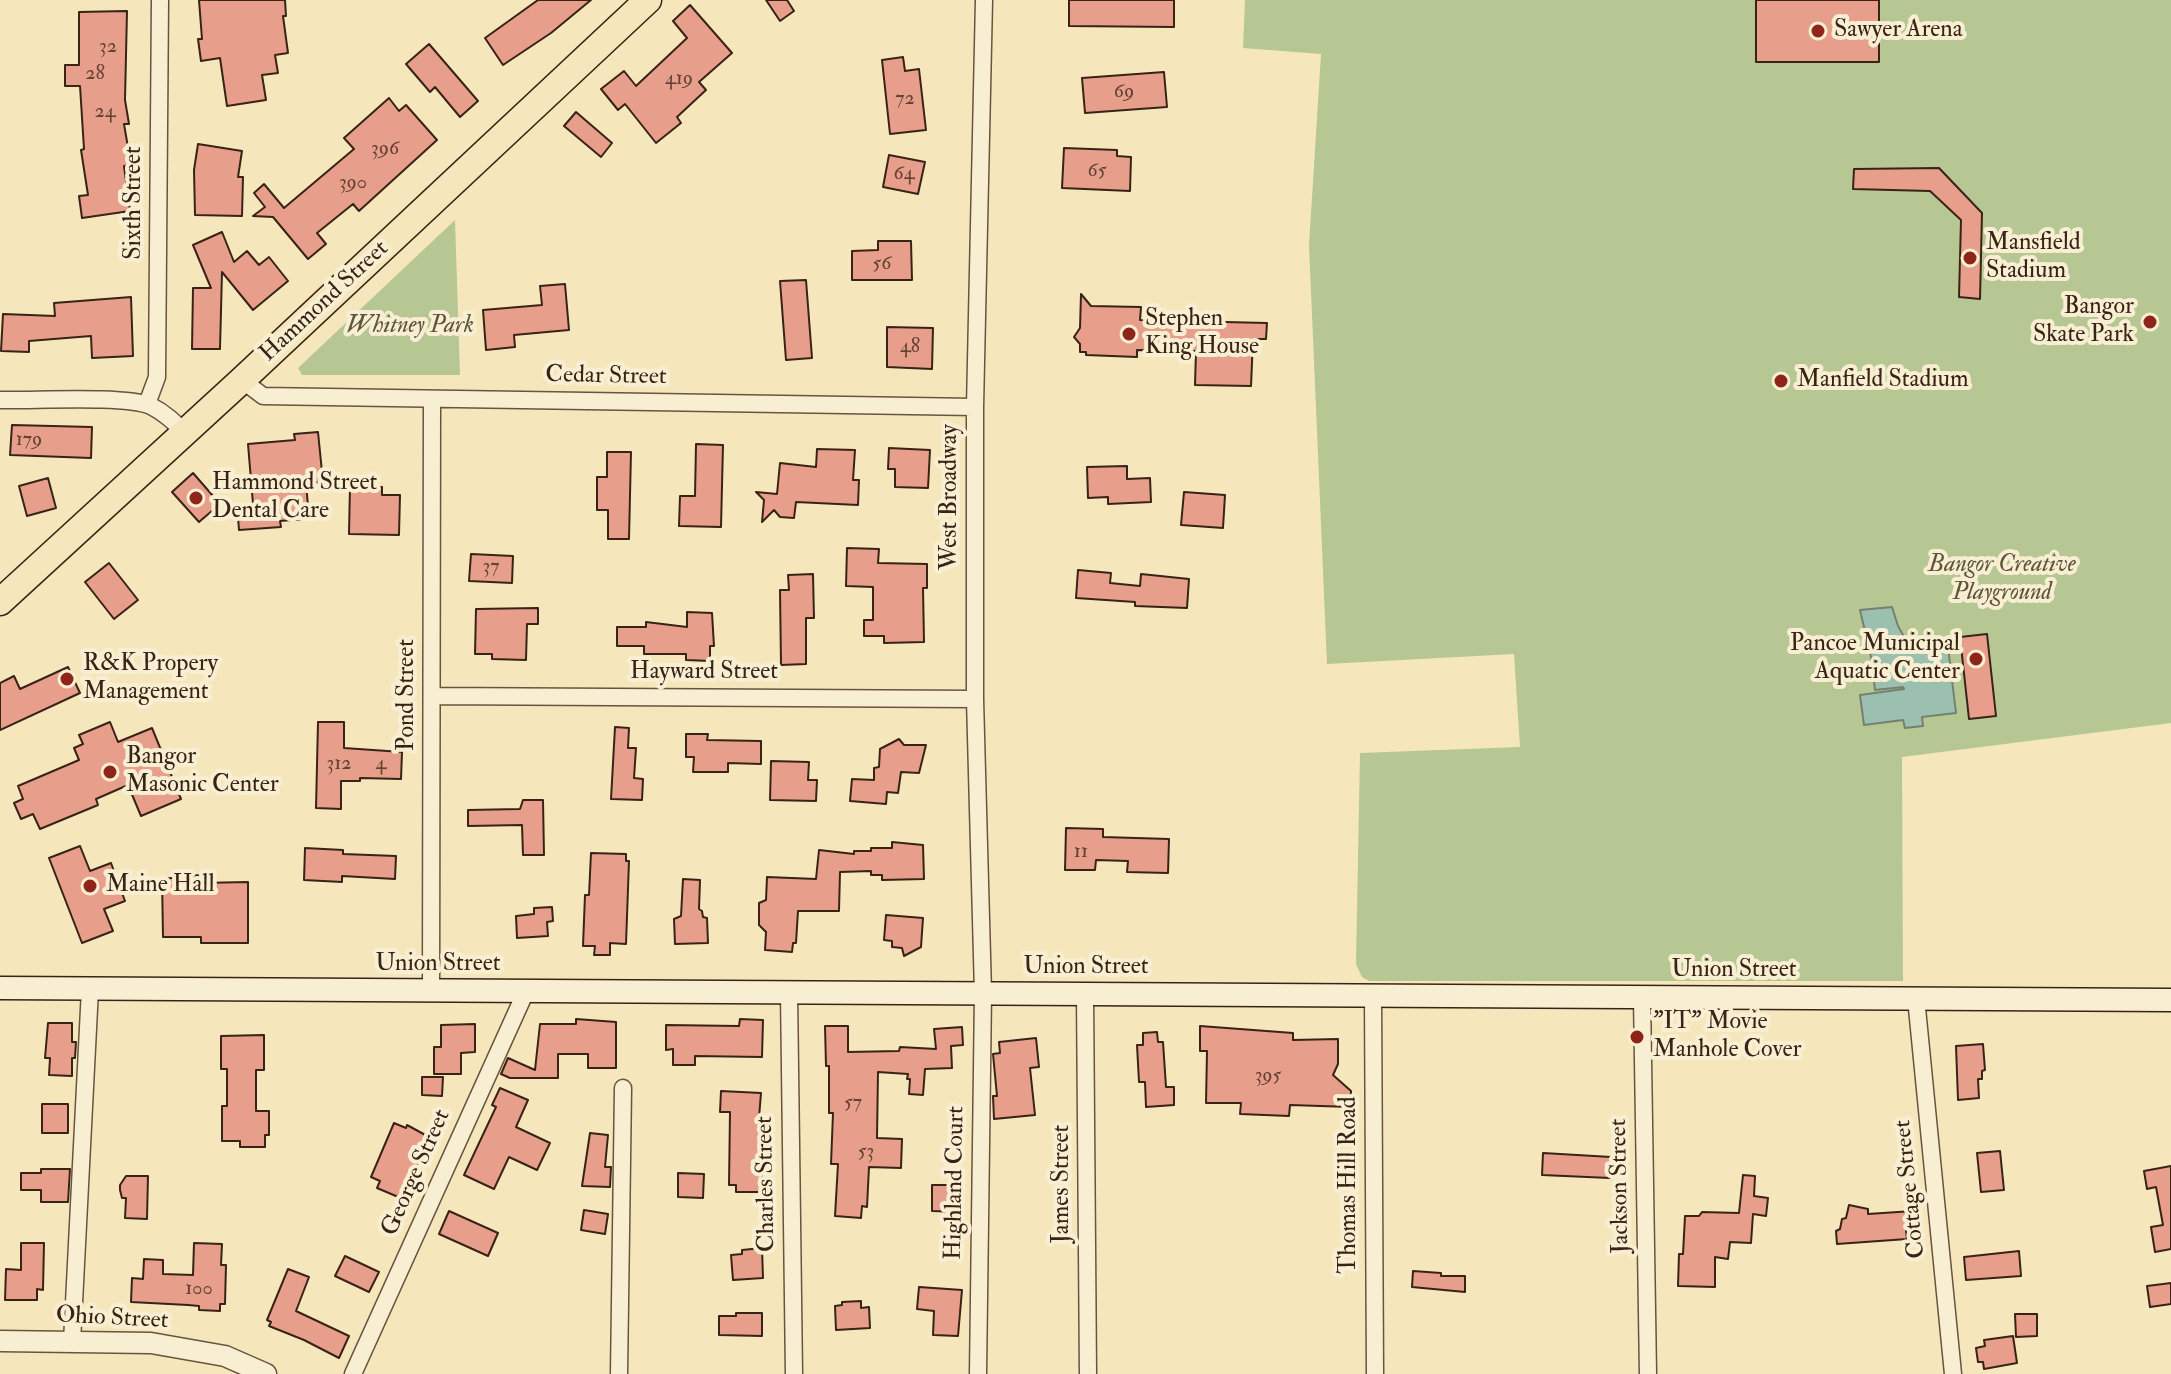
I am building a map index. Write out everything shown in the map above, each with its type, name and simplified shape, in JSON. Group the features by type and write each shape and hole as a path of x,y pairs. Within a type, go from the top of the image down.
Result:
{"main road":[{"name":"Hammond Street","path":"0,602 648,0"},
{"name":"Union Street","path":"0,988 2171,1000"}],"street":[{"name":"Sixth Street","path":"147,404 158,365 160,0"},
{"name":"West Broadway","path":"983,993 975,699 975,407 984,0"},
{"name":"Cedar Street","path":"242,380 263,396 975,407"},
{"name":"Pond Street","path":"431,991 432,399"},
{"path":"0,400 147,404 167,414 185,433"},
{"name":"Hayward Street","path":"432,696 975,699"},
{"path":"72,1342 90,989"},
{"name":"George Street","path":"353,1374 526,991"},
{"name":"Charles Street","path":"789,992 794,1374"},
{"name":"Highland Court","path":"978,1374 983,993"},
{"name":"James Street","path":"1085,994 1088,1374"},
{"name":"Thomas Hill Road","path":"1373,995 1375,1374"},
{"name":"Jackson Street","path":"1642,997 1648,1374"},
{"name":"Cottage Street","path":"1916,998 1953,1374"},
{"path":"619,1374 623,1088"},
{"name":"Ohio Street","path":"0,1341 151,1343 225,1356 266,1374"}],"green space":[{"name":"Bangor Creative Playground","path":"1245,0 2171,0 2171,723 1902,757 1903,981 1369,981 1362,977 1356,964 1360,753 1520,747 1514,654 1327,664 1309,245 1321,54 1243,48"},
{"name":"Whitney Park","path":"455,220 460,375 302,375 298,368"}],"shaded area":[{"path":"1892,607 1898,626 1912,651 1948,647 1956,713 1922,717 1923,726 1905,728 1903,720 1864,725 1860,695 1904,689 1875,690 1860,610"}],"building":[{"path":"199,0 285,0 286,16 283,16 288,53 275,55 278,73 262,75 266,100 227,106 220,58 201,61"},
{"path":"538,0 591,0 551,33 503,65 485,38"},
{"path":"766,0 787,0 794,11 780,21"},
{"path":"1069,0 1174,0 1174,27 1069,26"},
{"name":"Sawyer Arena","path":"1756,0 1879,0 1879,62 1756,62"},
{"path":"690,5 732,53 699,82 706,90 677,117 681,123 656,143 625,104 618,110 601,89 624,71 636,86 687,38 673,21"},
{"path":"127,11 125,100 129,124 124,124 131,165 124,166 130,211 82,218 79,196 88,195 81,150 84,149 80,86 65,86 65,65 79,65 79,12"},
{"path":"429,44 478,101 460,117 435,87 430,92 406,64"},
{"path":"903,57 905,71 919,69 926,130 890,134 882,60"},
{"path":"1164,72 1167,107 1085,113 1082,78"},
{"path":"389,98 399,111 406,105 437,140 359,211 353,204 317,233 326,244 308,259 273,217 253,216 265,207 254,193 264,184 284,208 354,149 344,138"},
{"path":"576,112 612,143 601,157 564,126"},
{"path":"198,144 242,151 238,177 243,177 242,216 195,215 194,170"},
{"path":"1064,148 1117,150 1117,156 1131,157 1130,191 1062,188"},
{"path":"889,155 925,162 918,194 883,187"},
{"name":"Mansfield Stadium","path":"1939,168 1982,213 1980,299 1959,297 1961,220 1930,191 1853,189 1854,169"},
{"path":"222,232 234,262 247,251 259,265 269,257 288,281 253,310 222,272 220,349 192,349 193,288 211,288 193,245"},
{"path":"878,241 911,241 912,280 852,280 852,251 878,250"},
{"path":"806,280 812,358 786,360 780,281"},
{"path":"565,284 569,330 514,335 515,347 486,350 483,310 542,305 540,286"},
{"name":"Stephen King House","path":"1081,294 1091,306 1141,307 1140,320 1267,323 1266,339 1253,339 1251,386 1195,385 1196,351 1137,350 1137,357 1086,355 1086,352 1080,352 1080,344 1074,337 1080,328"},
{"path":"131,297 133,356 92,358 91,336 29,341 29,352 1,351 3,314 55,316 54,303"},
{"path":"887,327 933,328 932,369 887,367"},
{"path":"12,425 92,427 91,458 10,455"},
{"path":"318,432 323,482 306,483 308,506 303,507 304,519 280,521 281,527 239,530 237,505 253,504 248,444 295,440 294,434"},
{"path":"696,444 723,445 721,527 679,526 680,496 695,496"},
{"path":"889,448 930,450 928,488 895,487 895,469 888,469"},
{"path":"817,449 855,450 853,480 859,480 858,505 796,502 794,518 780,517 774,510 762,522 764,500 756,492 777,494 780,463 816,467"},
{"path":"607,452 631,452 629,539 608,539 608,510 597,510 597,477 607,477"},
{"path":"1127,466 1127,479 1150,478 1151,502 1108,504 1108,497 1088,498 1087,467"},
{"name":"Hammond Street Dental Care","path":"193,473 220,504 199,522 172,492"},
{"path":"48,478 56,508 27,516 19,486"},
{"path":"350,486 382,487 382,495 400,495 399,535 349,534"},
{"path":"1184,492 1225,495 1223,528 1181,525"},
{"path":"847,548 879,549 878,563 927,564 927,588 923,588 924,642 884,643 884,636 864,636 864,620 873,620 873,587 846,586"},
{"path":"471,554 513,556 512,583 469,581"},
{"path":"109,563 138,600 114,619 85,582"},
{"path":"1078,570 1111,573 1110,583 1140,586 1141,574 1189,579 1187,608 1135,606 1135,602 1076,598"},
{"path":"813,574 814,618 806,618 806,664 781,665 780,590 789,590 788,575"},
{"path":"538,608 538,624 527,624 526,660 492,659 492,654 475,654 476,609"},
{"path":"687,612 712,613 714,646 710,646 710,661 686,660 686,654 644,654 644,646 617,646 617,627 646,627 646,622 687,627"},
{"name":"Pancoe Municipal Aquatic Center","path":"1987,634 1996,716 1969,719 1960,637"},
{"path":"68,667 80,693 0,730 0,683 14,676 20,689"},
{"name":"Bangor Masonic Center","path":"110,722 118,742 152,728 181,799 141,816 128,785 96,799 98,805 40,829 33,814 21,819 14,803 23,799 18,786 79,760 74,748 83,744 79,735"},
{"path":"318,722 344,722 344,748 402,752 401,779 341,781 341,809 316,808"},
{"path":"615,727 629,728 628,748 636,748 634,778 643,779 642,800 611,799"},
{"path":"686,734 708,734 707,740 761,741 761,764 728,763 728,772 693,772 694,757 686,757"},
{"path":"899,739 904,745 926,745 919,773 901,772 898,793 887,792 886,804 850,801 852,779 874,780 874,768 879,767 880,749"},
{"path":"771,761 809,762 808,780 817,780 816,801 770,800"},
{"path":"523,800 543,800 544,855 523,855 522,825 468,826 468,810 520,809"},
{"path":"1066,828 1103,829 1103,837 1169,839 1168,873 1127,872 1128,861 1096,860 1095,870 1065,870"},
{"path":"892,842 923,845 924,879 882,880 882,875 871,875 871,871 840,872 839,911 798,911 796,943 793,943 792,952 765,950 766,932 759,925 759,903 766,900 767,877 816,879 819,850 854,854 854,851 871,851 871,848 892,848"},
{"name":"Maine Hall","path":"80,846 90,871 111,863 125,901 104,909 113,931 82,943 49,858"},
{"path":"305,848 343,850 343,854 396,856 395,879 342,876 342,882 304,880"},
{"path":"591,853 626,854 626,861 629,861 626,944 610,943 610,955 594,955 595,946 583,946"},
{"path":"200,875 200,883 248,882 248,943 201,943 201,937 163,937 162,879"},
{"path":"683,879 700,880 699,909 707,918 708,943 675,944 674,919 681,916"},
{"path":"552,907 553,921 547,922 548,936 517,938 516,916 534,914 534,908"},
{"path":"886,915 923,918 921,947 904,956 902,948 892,947 892,941 884,940"},
{"path":"576,1019 616,1022 616,1068 588,1068 588,1054 558,1054 558,1078 510,1078 501,1074 508,1058 535,1070 540,1024 576,1024"},
{"path":"740,1019 763,1020 762,1057 695,1056 695,1065 673,1065 673,1049 666,1050 666,1025 739,1026"},
{"path":"48,1023 72,1023 72,1042 76,1042 72,1076 49,1075 50,1058 45,1058"},
{"path":"475,1024 475,1052 461,1053 461,1074 434,1074 434,1047 441,1047 441,1025"},
{"path":"825,1026 848,1026 848,1052 899,1051 900,1047 936,1049 934,1029 962,1027 963,1045 951,1046 952,1068 925,1069 923,1095 909,1094 908,1074 878,1072 877,1138 902,1139 901,1168 869,1167 867,1207 862,1206 861,1218 835,1216 838,1164 831,1164 833,1113 829,1113"},
{"path":"1200,1026 1293,1033 1293,1040 1338,1039 1338,1064 1333,1075 1351,1091 1351,1107 1290,1105 1289,1116 1240,1114 1241,1103 1206,1103 1207,1051 1200,1051"},
{"path":"1157,1032 1158,1042 1163,1042 1166,1087 1174,1087 1174,1105 1146,1107 1145,1082 1139,1082 1137,1045 1143,1045 1143,1033"},
{"path":"264,1035 264,1070 256,1070 256,1111 269,1111 269,1135 265,1135 265,1147 240,1147 240,1141 222,1141 222,1106 227,1106 227,1069 221,1069 221,1036"},
{"path":"1036,1038 1039,1067 1030,1068 1035,1115 994,1119 993,1096 997,1096 993,1054 1000,1053 999,1042"},
{"path":"1983,1044 1985,1070 1982,1071 1982,1079 1978,1079 1979,1098 1958,1100 1956,1046"},
{"path":"422,1077 443,1077 442,1096 422,1095"},
{"path":"500,1088 528,1100 516,1127 550,1143 537,1170 509,1157 494,1189 464,1175 496,1107 492,1105"},
{"path":"721,1091 761,1093 758,1130 762,1130 762,1192 736,1192 736,1185 729,1185 730,1112 720,1112"},
{"path":"42,1104 68,1104 68,1133 42,1133"},
{"path":"394,1123 406,1128 407,1125 429,1137 403,1199 377,1188 380,1181 371,1177"},
{"path":"590,1133 608,1135 605,1167 611,1167 610,1187 582,1186"},
{"path":"2000,1151 2004,1190 1981,1192 1977,1153"},
{"path":"1543,1153 1611,1157 1610,1178 1542,1175"},
{"path":"2171,1166 2171,1249 2155,1252 2151,1227 2163,1225 2156,1187 2147,1189 2144,1171"},
{"path":"41,1169 70,1169 68,1202 41,1202 41,1190 21,1190 21,1173 41,1173"},
{"path":"678,1173 704,1174 703,1198 678,1197"},
{"path":"1743,1175 1755,1176 1754,1196 1768,1198 1766,1216 1753,1214 1751,1243 1730,1242 1728,1259 1715,1257 1715,1287 1678,1286 1685,1216 1699,1216 1702,1212 1739,1213"},
{"path":"126,1176 148,1176 147,1219 125,1218 126,1198 122,1198 120,1185"},
{"path":"932,1185 961,1185 961,1212 932,1211"},
{"path":"1849,1205 1868,1209 1868,1214 1913,1211 1914,1229 1906,1230 1907,1239 1837,1244 1836,1231 1840,1229 1842,1219 1846,1218"},
{"path":"584,1210 608,1214 605,1234 581,1230"},
{"path":"449,1211 498,1233 488,1256 439,1234"},
{"path":"21,1243 44,1243 43,1290 37,1289 37,1300 5,1300 6,1269 21,1270"},
{"path":"194,1243 222,1244 221,1265 226,1265 225,1304 220,1304 220,1311 199,1310 199,1306 131,1302 132,1278 143,1279 144,1259 163,1260 163,1274 193,1275"},
{"path":"762,1248 763,1278 733,1280 731,1255 742,1254 742,1250"},
{"path":"2019,1251 2021,1276 1966,1280 1964,1257"},
{"path":"345,1256 379,1272 369,1292 335,1276"},
{"path":"288,1269 309,1277 296,1311 349,1336 339,1358 269,1326 271,1322 267,1320"},
{"path":"1413,1271 1465,1276 1465,1292 1412,1287"},
{"path":"2171,1283 2171,1304 2150,1307 2147,1286"},
{"path":"919,1287 962,1290 958,1336 933,1335 934,1311 917,1309"},
{"path":"861,1301 861,1308 869,1307 870,1328 836,1330 835,1306 842,1305 842,1302"},
{"path":"736,1313 762,1313 762,1336 719,1335 719,1316 736,1316"},
{"path":"2015,1314 2037,1314 2037,1336 2016,1337"},
{"path":"2013,1336 2017,1363 1984,1369 1983,1362 1978,1362 1976,1348 1985,1346 1984,1340"}],"place":[{"name":"Sawyer Arena","path":"1818,31"},
{"name":"Mansfield Stadium","path":"1970,258"},
{"name":"Bangor Skate Park","path":"2150,322"},
{"name":"Stephen King House","path":"1129,334"},
{"name":"Manfield Stadium","path":"1781,381"},
{"name":"Hammond Street Dental Care","path":"196,498"},
{"name":"Pancoe Municipal Aquatic Center","path":"1976,659"},
{"name":"R&K Propery Management","path":"67,679"},
{"name":"Bangor Masonic Center","path":"110,772"},
{"name":"Maine Hall","path":"90,886"},
{"name":"\"IT\" Movie Manhole Cover","path":"1637,1037"}]}
